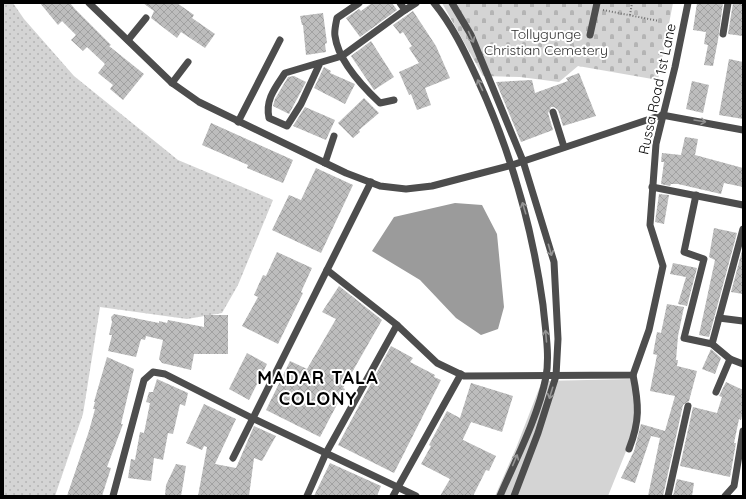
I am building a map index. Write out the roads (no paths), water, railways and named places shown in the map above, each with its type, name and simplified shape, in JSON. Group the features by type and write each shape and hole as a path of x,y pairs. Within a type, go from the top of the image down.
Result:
{"street":[{"path":"89,3 172,83 199,102 325,163 380,186 406,189 432,186 512,165 662,115 743,130"},
{"path":"360,3 337,18 334,36 342,56 368,92 380,103 394,100"},
{"path":"400,3 405,10"},
{"path":"320,63 301,104 287,126 269,118 267,109 270,95 285,73 342,56 416,3"},
{"path":"434,3 445,16 464,51 484,94 512,165 526,214 537,263 547,344 546,377 535,412 500,496"},
{"path":"452,3 471,35 523,161 554,262 558,339 556,376 538,433 514,496"},
{"name":"Russa Road 1st Lane","path":"633,375 649,330 663,266 650,225 656,144 675,67 688,3"},
{"path":"723,34 728,3"},
{"path":"590,35 597,6"},
{"path":"128,40 146,18"},
{"path":"238,122 280,40"},
{"path":"172,83 188,62"},
{"path":"553,112 564,147"},
{"path":"325,163 334,136"},
{"path":"233,458 371,182"},
{"path":"652,187 743,206"},
{"path":"696,195 684,252 704,259 684,338 712,344 730,359 743,364"},
{"path":"712,344 743,229"},
{"path":"327,270 397,325 437,363 461,374 546,377 633,375 638,400 637,430 629,449"},
{"path":"719,318 743,321"},
{"path":"307,496 326,453 397,325"},
{"path":"716,392 730,359"},
{"path":"113,496 144,380 153,372 165,374 252,418 416,496"},
{"path":"393,496 461,374"},
{"path":"668,496 688,406"},
{"path":"726,496 734,486 743,431"}],"district":[{"name":"MADAR TALA COLONY","path":"318,388"}],"park label":[{"name":"Tollygunge Christian Cemetery","path":"546,42"}]}
